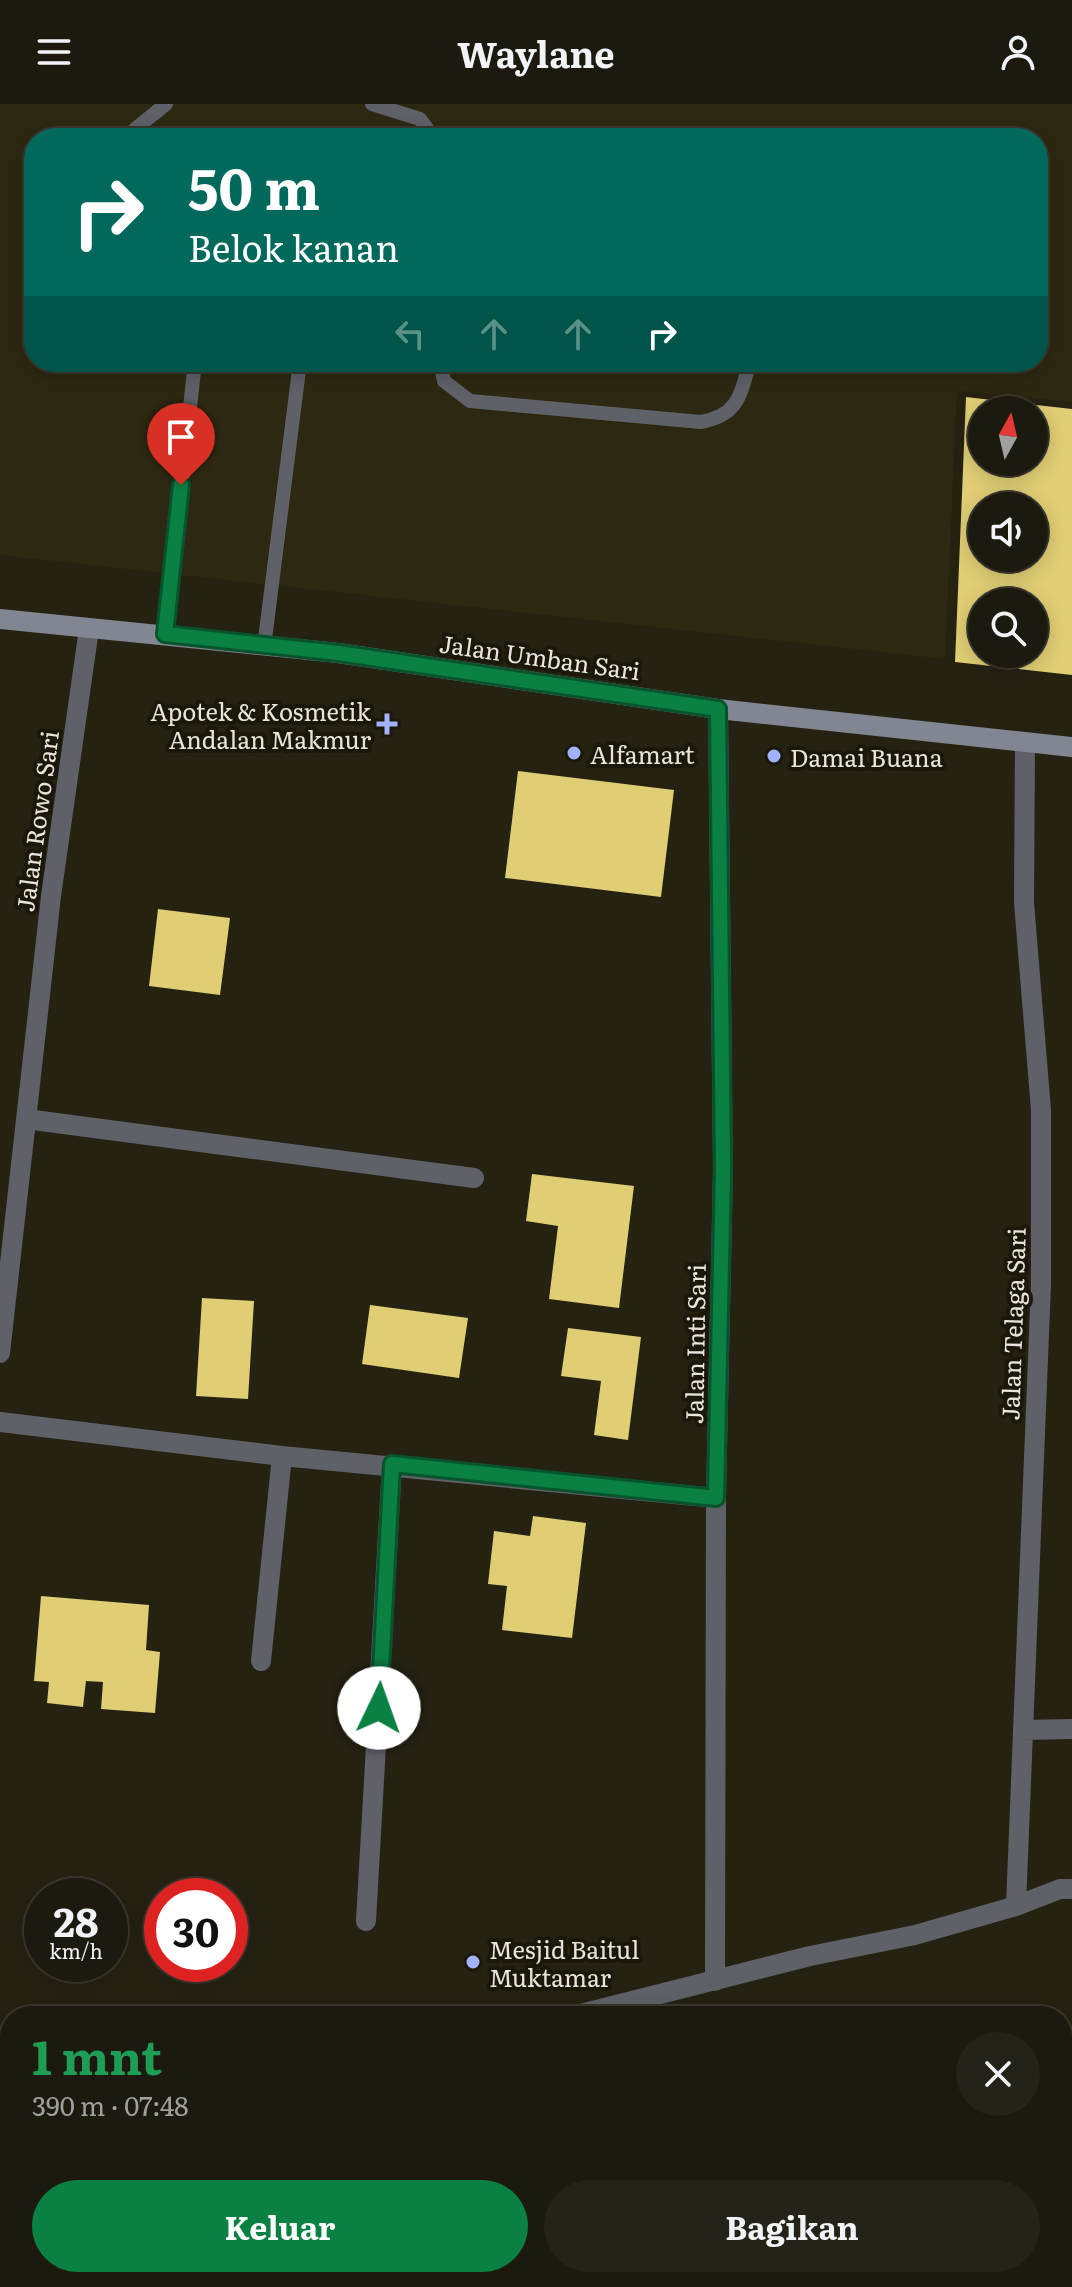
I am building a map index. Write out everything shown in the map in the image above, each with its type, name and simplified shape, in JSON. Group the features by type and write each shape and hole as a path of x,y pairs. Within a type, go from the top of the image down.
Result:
{"main road":[{"name":"Jalan Umban Sari","path":"0,619 338,653 718,709 1072,747"}],"street":[{"name":"Jalan Rowo Sari","path":"0,1353 51,896 89,629"},
{"name":"Jalan Inti Sari","path":"715,1981 716,1498 723,1170 718,709"},
{"name":"Jalan Telaga Sari","path":"1016,1906 1041,1284 1041,1110 1024,903 1025,743"},
{"path":"26,1119 474,1178"},
{"path":"0,1422 282,1456 392,1464 716,1498"},
{"path":"261,1661 282,1456"},
{"path":"366,1921 392,1464"},
{"path":"1023,1730 1072,1729"},
{"path":"614,2006 810,1956 915,1935 1016,1906 1060,1889 1072,1889"}],"lane":[{"path":"136,128 166,104"},
{"path":"372,104 420,119 427,128"},
{"path":"165,634 194,372"},
{"path":"264,647 299,372"},
{"path":"442,372 444,381 470,401 701,422 721,418 733,408 746,372"}],"shaded area":[{"path":"0,104 1072,104 1072,402 1048,400 1048,396 957,391 945,659 0,555"}],"building":[{"path":"966,397 968,476 1048,476 1048,406 1072,409 1072,675 1009,668 1048,668 1048,588 968,588 968,663 955,662"},
{"path":"518,771 674,790 661,897 505,878"},
{"path":"158,909 230,918 220,995 149,986"},
{"path":"532,1174 634,1186 619,1308 549,1299 558,1226 526,1221"},
{"path":"202,1298 254,1301 248,1399 196,1396"},
{"path":"370,1305 468,1318 459,1378 362,1364"},
{"path":"568,1328 641,1337 628,1440 594,1435 601,1381 561,1376"},
{"path":"533,1516 586,1523 572,1638 502,1630 507,1586 488,1584 494,1531 530,1536"},
{"path":"41,1596 149,1605 146,1650 160,1652 155,1713 101,1709 103,1682 86,1681 83,1707 47,1703 49,1682 34,1681"}],"place":[{"name":"Apotek & Kosmetik Andalan Makmur","path":"387,724"},
{"name":"Alfamart","path":"574,753"},
{"name":"Damai Buana","path":"774,756"},
{"name":"Mesjid Baitul Muktamar","path":"473,1962"}],"route":[{"path":"181,485 165,634 338,653 718,709 723,1170 716,1498 392,1464 379,1708"}]}
